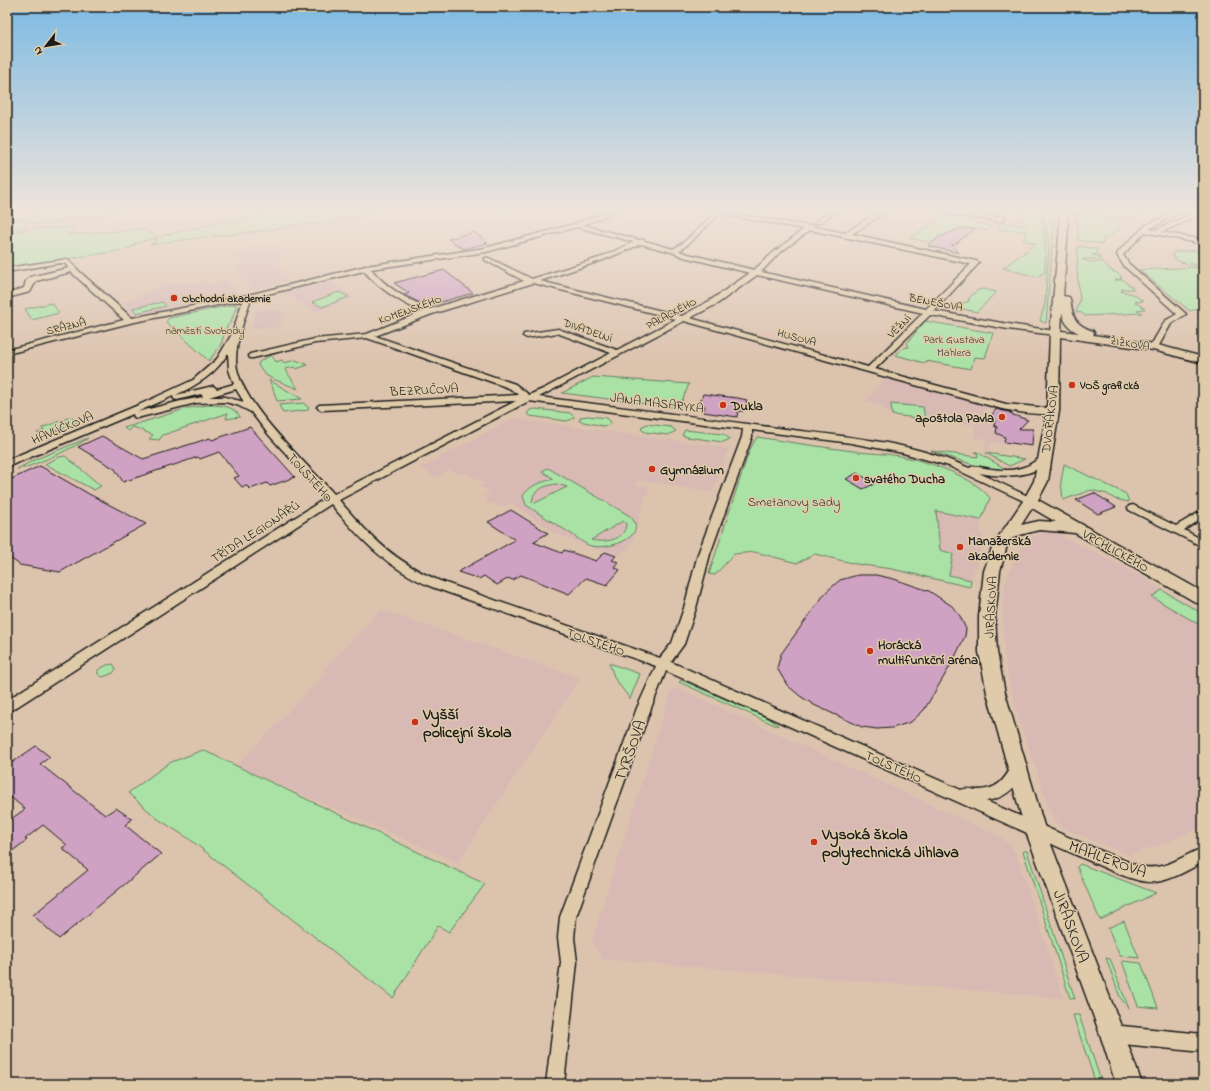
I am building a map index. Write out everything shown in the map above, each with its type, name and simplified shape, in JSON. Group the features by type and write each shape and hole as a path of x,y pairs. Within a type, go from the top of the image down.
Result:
{"main road":[{"name":"DVOŘÁKOVA","path":"1030,502 1039,486 1053,411 1055,333 1062,262"},
{"path":"1060,283 1068,318 1072,326 1083,331 1134,343"},
{"name":"ŽIŽKOVA","path":"1055,333 1134,343 1203,360"},
{"name":"VRCHLICKÉHO","path":"1030,502 1203,598"},
{"name":"JIRÁSKOVA","path":"1030,502 1003,539 992,570 987,616 988,652 996,693 1035,829 1112,1034 1129,1084"},
{"path":"1003,539 1018,530 1034,526 1065,527 1088,534"}],"street":[{"path":"7,270 55,262"},
{"path":"62,262 70,266 130,321 248,297 366,268 399,262"},
{"name":"HUSOVA","path":"492,262 521,278 535,280 685,319 1005,407 1024,410 1053,411"},
{"name":"KOMENSKÉHO","path":"253,356 315,341 368,336 429,312 592,262"},
{"name":"BENEŠOVA","path":"712,262 857,297 929,312 995,325 1055,333"},
{"name":"PALACKÉHO","path":"528,398 546,391 685,319 714,302 756,272 767,262"},
{"name":"VĚŽNÍ","path":"869,370 929,312 976,263 971,262"},
{"path":"1123,262 1182,314 1168,323 1154,347"},
{"path":"7,296 27,290 29,288 30,281 33,279 70,266"},
{"path":"366,268 377,283 386,291 429,312"},
{"path":"235,335 248,297"},
{"name":"SRÁZNÁ","path":"7,352 130,321"},
{"name":"DIVADELNÍ","path":"527,336 558,331 618,353"},
{"name":"TOLSTÉHO","path":"235,335 232,361 233,368 239,385 256,411 283,445 375,546 392,560 418,577 663,664 1035,829"},
{"name":"HAVLÍČKOVA","path":"144,410 204,377 220,360 235,335"},
{"name":"JANA MASARYKA","path":"368,336 512,386 528,398 851,440 904,450 952,464 987,472 1011,473 1031,469 1044,460"},
{"name":"HAVLÍČKOVA","path":"7,464 105,422 239,385"},
{"name":"BEZRUČOVA","path":"322,408 495,398 528,398"},
{"name":"TŘÍDA LEGIONÁŘŮ","path":"7,706 321,505 528,398"},
{"name":"HAVLÍČKOVA","path":"144,410 214,399 234,401 256,411"},
{"name":"TYRŠOVA","path":"555,1084 569,962 566,938 568,917 644,708 663,664 678,644 704,554 747,437 748,426"},
{"name":"JANA MASARYKA","path":"952,464 1030,502"},
{"path":"1134,508 1203,544"},
{"path":"1176,530 1203,514"},
{"path":"942,787 970,795 990,795 1007,786 1016,774 1018,768"},
{"name":"MAHLEROVA","path":"1035,829 1079,849 1146,874 1160,874 1203,855"},
{"path":"1112,1034 1203,1043"}],"shaded area":[{"path":"241,262 279,262 288,282 252,289 233,265 242,263"},
{"path":"1174,262 1203,262 1203,271 1195,267"},
{"name":"Obchodní akademie","path":"227,280 238,294 140,315 135,315 121,303 156,288 172,284 209,282 210,284"},
{"path":"329,280 354,297 317,312 280,292"},
{"path":"276,309 286,314 279,327 251,329 256,310"},
{"path":"885,378 989,406 973,425 892,415 877,404 866,401"},
{"path":"514,418 729,448 712,492 637,480 635,486 649,486 633,538 628,549 616,556 553,533 551,530 511,503 502,507 494,503 487,503 485,501 487,499 483,496 490,492 480,486 484,483 464,472 459,474 449,469 436,477 420,468"},
{"path":"980,419 1033,429 1032,446 1005,442 1004,445 995,442 990,443 990,451 985,450 986,439 974,437 974,425"},
{"name":"Manažerská akademie","path":"936,511 981,520 979,533 983,534 977,568 974,567 971,580 949,575 953,554 940,550"},
{"path":"1041,533 1054,533 1122,566 1203,613 1203,826 1168,842 1129,855 1061,827 1053,819 1016,711 1004,650 1003,611 1005,585 1018,553 1027,540"},
{"name":"Vyšší policejní škola","path":"381,610 580,678 458,862 236,766 328,671 324,669"},
{"name":"Vysoká škola polytechnická Jihlava","path":"678,688 1000,837 1012,847 1016,854 1063,998 603,959 592,943 596,927 671,691"}],"green space":[{"path":"7,262 51,262 7,269"},
{"path":"1011,262 1045,262 1045,272 1037,277 1003,268"},
{"path":"1048,262 1051,262 1046,323 1040,321 1045,304"},
{"path":"1077,262 1103,262 1110,270 1122,277 1120,278 1122,279 1115,280 1123,280 1134,289 1121,289 1123,291 1121,291 1133,294 1143,301 1135,302 1145,309 1137,310 1142,313 1085,316 1082,313 1076,312 1080,300"},
{"path":"1182,262 1203,262 1203,268 1199,266"},
{"path":"1195,267 1203,271 1203,307 1190,311 1139,270"},
{"path":"983,289 996,292 977,312 958,308 965,302 968,302 970,300 968,299 978,290"},
{"path":"339,292 349,297 322,307 312,302"},
{"path":"163,302 166,306 136,313 133,308"},
{"path":"52,303 59,313 32,320 25,309"},
{"name":"náměstí Svobody","path":"237,304 221,344 209,361 166,322 169,318"},
{"name":"Park Gustava Mahlera","path":"925,321 993,333 985,358 974,357 971,369 926,361 924,363 896,355 903,348 909,347 907,343"},
{"path":"271,355 276,362 282,360 284,363 296,360 308,365 296,369 295,367 285,369 298,389 266,375 258,365 259,362"},
{"path":"593,377 689,384 679,408 562,393"},
{"path":"269,380 302,399 277,401"},
{"path":"303,403 309,408 308,410 283,413 279,405"},
{"path":"891,404 923,407 925,419 892,415"},
{"path":"209,405 231,408 240,417 226,419 228,413 163,435 159,440 149,439 153,435 136,428 132,427 128,431 124,428 188,408"},
{"path":"536,409 570,413 574,417 567,421 530,416 527,414 530,410"},
{"path":"588,416 607,418 611,422 609,425 603,426 579,421 581,417"},
{"path":"71,417 77,421 76,423 42,437 37,433 44,431 42,428 44,427"},
{"path":"647,424 671,427 676,431 668,435 645,432 641,427"},
{"path":"685,430 723,434 730,439 723,442 687,437 682,435"},
{"name":"Smetanovy sady","path":"757,437 904,457 938,467 963,477 983,490 990,498 981,520 936,511 940,550 953,554 949,575 971,580 970,587 892,569 856,564 815,554 797,563 755,552 734,554 715,575 709,574 750,449"},
{"path":"88,438 76,446 54,456 17,469 34,460"},
{"path":"931,451 978,457 977,453 975,452 977,452 1009,471 986,469"},
{"path":"986,453 1025,459 1009,466"},
{"path":"65,456 101,486 94,490 45,464 59,457"},
{"path":"1064,464 1126,494 1129,502 1115,499 1107,494 1091,490 1063,500 1061,482"},
{"path":"548,468 630,516 635,524 635,530 631,536 624,541 615,544 596,547 588,545 526,505 523,496 526,492 537,484 554,479 542,471","holes":["557,484 567,487 535,503 532,502 534,494 539,490","623,521 626,524 625,530 613,540 591,540"]},
{"path":"1162,590 1203,614 1203,620 1198,624 1152,597"},
{"path":"609,663 640,674 630,699 615,679"},
{"path":"113,664 116,669 113,673 103,677 98,674 98,670 107,665"},
{"path":"681,680 770,719 778,725 777,726 679,682"},
{"path":"203,750 485,884 449,932 438,926 393,998 188,838 158,819 128,793 169,763"},
{"path":"1023,851 1027,851 1075,999 1070,998"},
{"path":"1080,864 1156,893 1100,920 1077,867"},
{"path":"1124,921 1139,958 1120,956 1108,928"},
{"path":"1106,958 1110,959 1129,1009 1120,997"},
{"path":"1122,961 1141,963 1158,1008 1138,1006"},
{"path":"1073,1015 1079,1015 1102,1084 1096,1084"}],"building":[{"path":"444,270 473,293 427,306 404,295 409,293 394,283"},
{"name":"Dukla","path":"703,394 747,400 744,411 738,411 737,417 703,412 705,406 699,405"},
{"path":"996,409 1012,413 1010,414 1028,420 1019,429 1033,429 1032,446 1004,442 1005,437 996,433 997,427 994,426 995,421 989,419"},
{"path":"250,427 295,477 270,486 267,483 250,489 247,486 242,487 234,478 239,476 219,452 200,459 198,457 123,482 115,469 78,447 102,436 143,459 210,438 212,440"},
{"path":"40,466 146,524 60,572 20,565 7,556 7,481"},
{"path":"857,473 874,484 863,489 846,479"},
{"path":"1094,493 1116,507 1098,514 1076,500"},
{"path":"511,510 548,533 533,542 562,553 564,550 596,561 605,552 616,556 612,560 618,562 614,567 620,570 607,585 586,578 569,594 521,575 512,580 509,578 497,585 484,576 479,579 458,572 515,540 488,522"},
{"name":"Horácká multifunkční aréna","path":"858,575 876,575 894,579 929,591 952,606 960,616 966,629 965,636 952,663 924,710 911,722 892,728 877,729 862,727 814,705 787,685 777,668 781,654 826,592 840,580"},
{"path":"36,746 50,757 40,764 105,815 116,808 132,819 125,825 161,854 59,939 33,915 88,870 62,848 67,845 43,825 25,839 27,840 7,855 7,822 25,809 7,794 7,766"}],"place":[{"name":"Obchodní akademie","path":"174,298"},
{"name":"VOŠ grafická","path":"1072,385"},
{"name":"Dukla","path":"723,405"},
{"name":"apoštola Pavla","path":"1002,417"},
{"name":"Gymnázium","path":"652,469"},
{"name":"svatého Ducha","path":"856,478"},
{"name":"Manažerská akademie","path":"960,547"},
{"name":"Horácká multifunkční aréna","path":"870,651"},
{"name":"Vyšší policejní škola","path":"415,722"},
{"name":"Vysoká škola polytechnická Jihlava","path":"814,842"}]}
